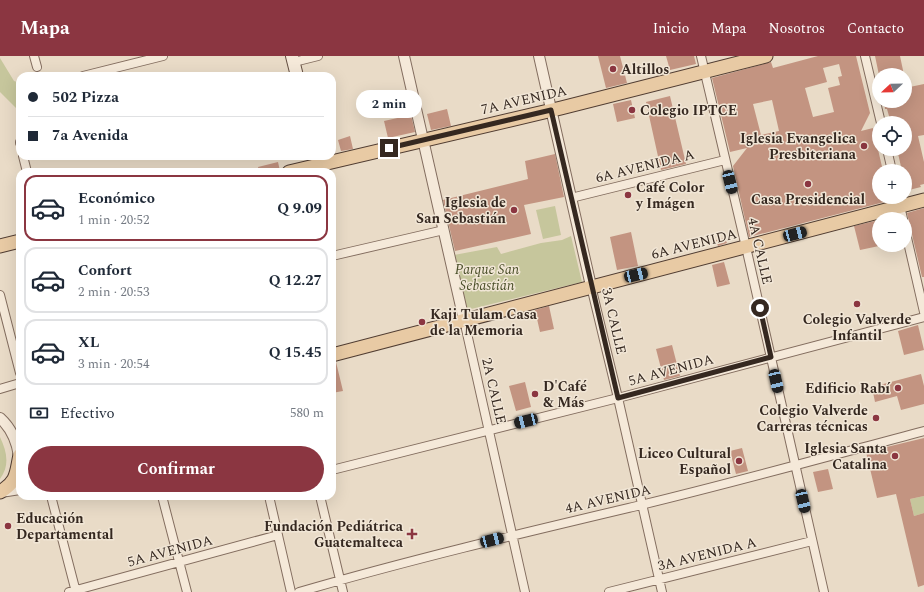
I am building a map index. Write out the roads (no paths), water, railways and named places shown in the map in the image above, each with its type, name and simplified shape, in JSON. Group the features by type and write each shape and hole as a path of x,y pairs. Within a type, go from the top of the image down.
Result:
{"main road":[{"name":"7A AVENIDA","path":"336,157 423,140 551,110 766,56"},
{"path":"293,59 296,72"},
{"name":"7A AVENIDA","path":"299,168 318,160"},
{"name":"6A AVENIDA","path":"336,354 591,286 900,208 924,200"},
{"path":"0,246 16,242"},
{"path":"0,492 10,484 16,475"}],"street":[{"path":"34,56 37,67"},
{"path":"96,72 143,58 163,56"},
{"path":"293,59 318,56"},
{"name":"2A CALLE","path":"404,56 525,592"},
{"name":"3A CALLE","path":"539,56 662,592"},
{"name":"4A CALLE","path":"701,56 824,592"},
{"path":"865,56 879,116"},
{"name":"6A AVENIDA A","path":"571,198 725,160"},
{"path":"336,255 444,230"},
{"path":"910,252 924,312"},
{"path":"0,295 16,357"},
{"name":"5A AVENIDA","path":"336,469 618,398 924,317"},
{"path":"0,389 16,384"},
{"path":"4,422 16,427"},
{"path":"4,422 16,444"},
{"name":"4A AVENIDA","path":"298,592 512,535 642,505 924,431"},
{"path":"0,492 16,490"},
{"path":"52,500 73,591"},
{"path":"163,500 187,592"},
{"path":"270,500 291,592"},
{"path":"321,500 343,592"},
{"name":"5A AVENIDA","path":"73,591 278,535"},
{"name":"3A AVENIDA A","path":"609,592 812,541"}],"place":[{"name":"Altillos","path":"613,69"},
{"name":"Colegio IPTCE","path":"632,110"},
{"name":"Iglesia Evangelica Presbiteriana","path":"864,146"},
{"name":"Casa Presidencial","path":"808,184"},
{"name":"Café Color y Imágen","path":"628,195"},
{"name":"Iglesia de San Sebastián","path":"514,210"},
{"name":"Colegio Valverde Infantil","path":"857,304"},
{"name":"Kaji Tulam Casa de la Memoria","path":"422,322"},
{"name":"Edificio Rabí","path":"898,388"},
{"name":"D'Café & Más","path":"535,394"},
{"name":"Colegio Valverde Carreras técnicas","path":"876,418"},
{"name":"Iglesia Santa Catalina","path":"895,456"},
{"name":"Liceo Cultural Español","path":"739,461"},
{"name":"Educación Departamental","path":"8,526"},
{"name":"Fundación Pediátrica Guatemalteca","path":"412,534"}],"park label":[{"name":"Parque San Sebastián","path":"487,278"}]}
